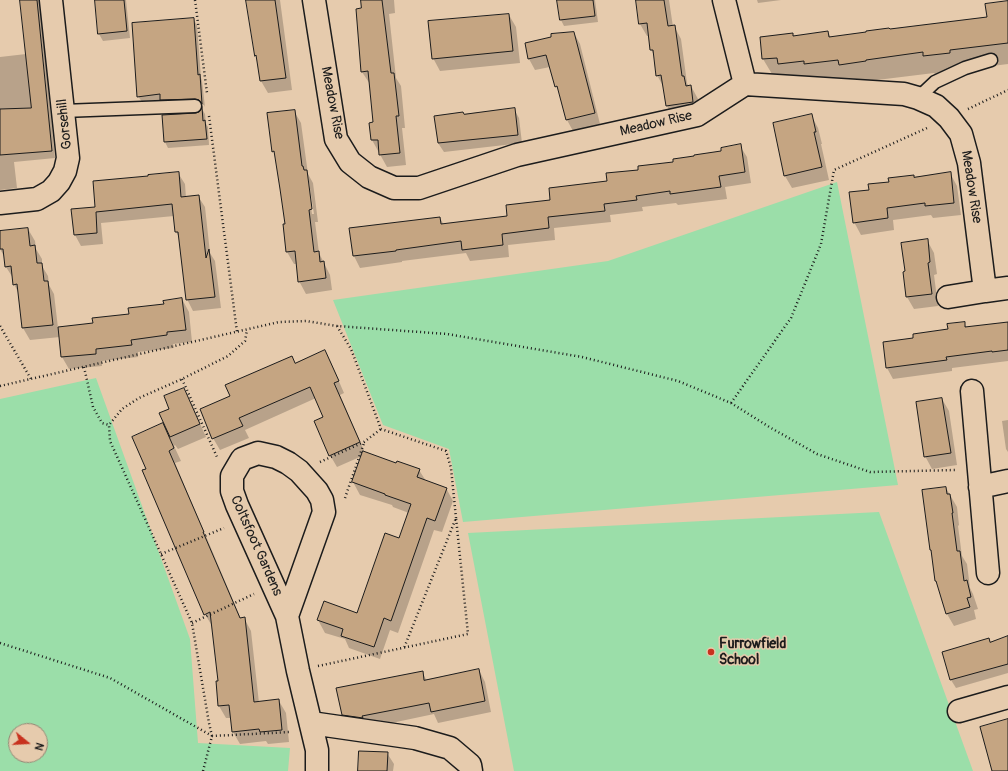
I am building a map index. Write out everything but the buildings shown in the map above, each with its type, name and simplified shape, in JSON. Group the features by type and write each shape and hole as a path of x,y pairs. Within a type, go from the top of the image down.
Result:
{"street":[{"name":"Gorsehill","path":"0,203 37,199 51,191 59,182 65,170 68,158 51,0"},
{"name":"Meadow Rise","path":"314,0 336,139 350,162 369,177 394,188 419,188 517,155 697,115 745,84 904,94 918,98 936,106 949,118 961,134 969,163 985,291"},
{"path":"724,0 745,84"},
{"path":"948,297 1008,288"},
{"path":"972,391 988,573"},
{"name":"Coltsfoot Gardens","path":"287,616 324,512 322,500 299,471 276,457 258,452 242,460 232,476 232,491 287,616 298,671 317,750 317,771"},
{"path":"980,478 1008,481"},
{"path":"959,711 1008,698"},
{"path":"312,727 415,738 450,748 470,765 471,771"}],"lane":[{"path":"918,98 935,82 965,68 990,60"},
{"path":"63,111 195,106"}],"path":[{"path":"195,0 207,96"},
{"path":"731,403 791,318 821,244 834,170 1008,90"},
{"path":"209,112 237,332"},
{"path":"0,386 279,322 306,321 337,326 447,334 582,357 678,380 731,403 817,454 870,472 980,478"},
{"path":"0,326 31,379"},
{"path":"337,326 351,349 381,429"},
{"path":"203,771 212,736 192,623 110,441 109,425 122,408 139,398 182,380 228,356 245,341 247,330"},
{"path":"84,367 93,406 102,423 109,425"},
{"path":"182,380 220,465 232,476"},
{"path":"299,471 364,442 381,429"},
{"path":"298,671 468,634 451,468 446,451 381,429"},
{"path":"324,512 340,511 364,442"},
{"path":"404,648 456,518"},
{"path":"161,554 244,520"},
{"path":"192,623 273,585"},
{"path":"0,643 110,678 212,736 312,727"}],"green space":[{"path":"837,182 898,485 463,522 449,449 383,425 333,300 608,261"},
{"path":"96,378 190,639 198,743 290,748 288,771 0,771 0,399"},
{"name":"Furrowfield School","path":"879,512 973,771 514,771 468,533"}],"place":[{"name":"Furrowfield School","path":"711,652"}]}
